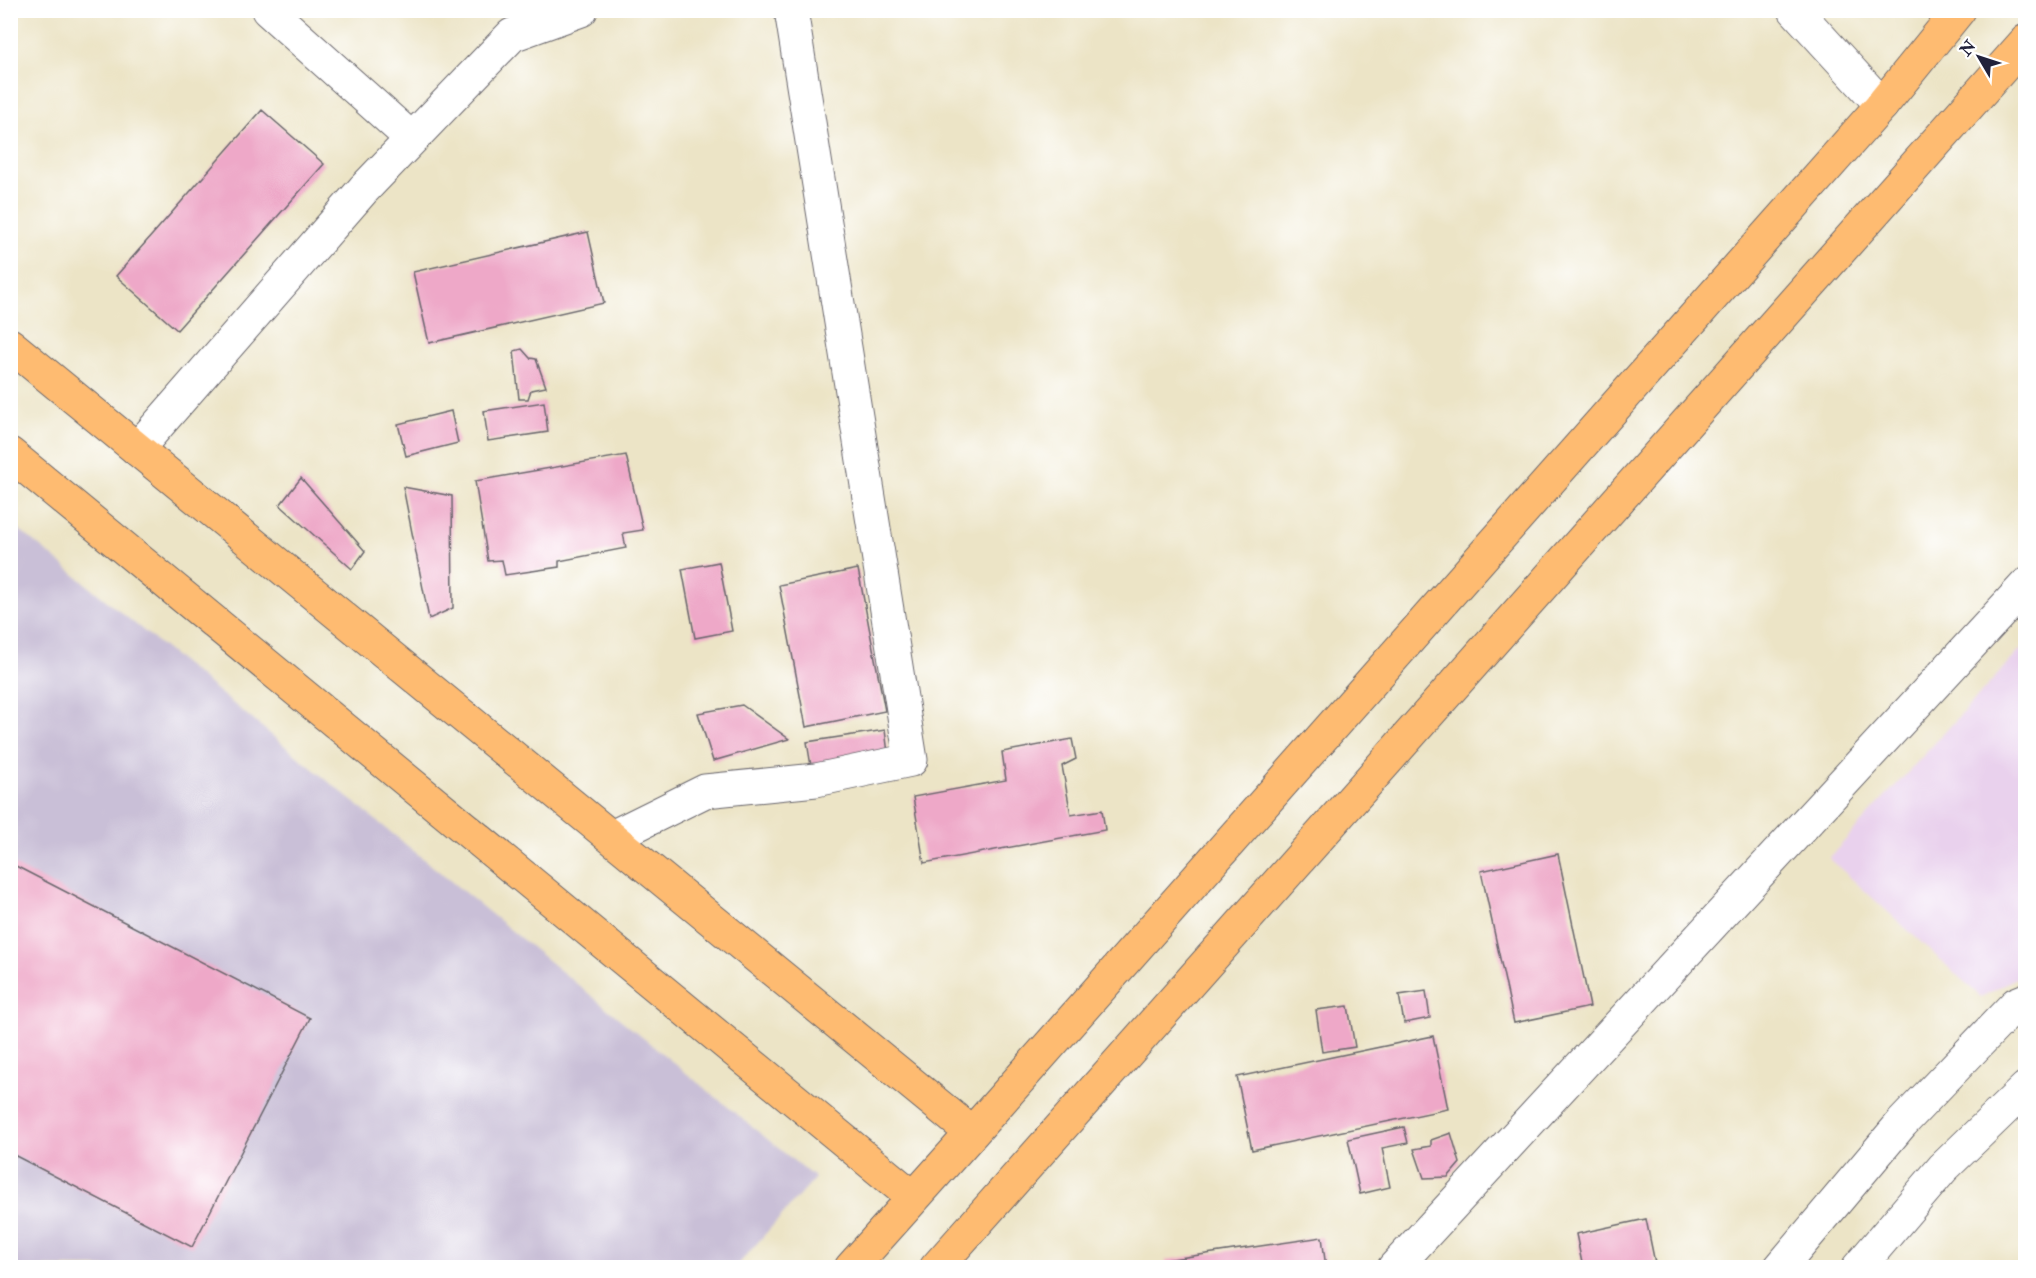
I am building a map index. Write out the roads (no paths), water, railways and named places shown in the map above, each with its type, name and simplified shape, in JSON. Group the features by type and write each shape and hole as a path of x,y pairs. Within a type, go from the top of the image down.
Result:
{"main road":[{"path":"851,1268 1882,105 1959,10"},
{"path":"936,1268 2025,41"},
{"path":"10,345 972,1133"},
{"path":"10,454 914,1198"}],"street":[{"path":"268,10 412,139"},
{"path":"137,449 363,190 512,35 582,10"},
{"path":"612,837 705,791 816,780 911,760 791,10"},
{"path":"1795,10 1882,105"},
{"path":"1394,1268 2025,585"},
{"path":"1780,1268 1902,1124 2016,1004 2025,1000"},
{"path":"1858,1268 1943,1168 2025,1088"}]}
